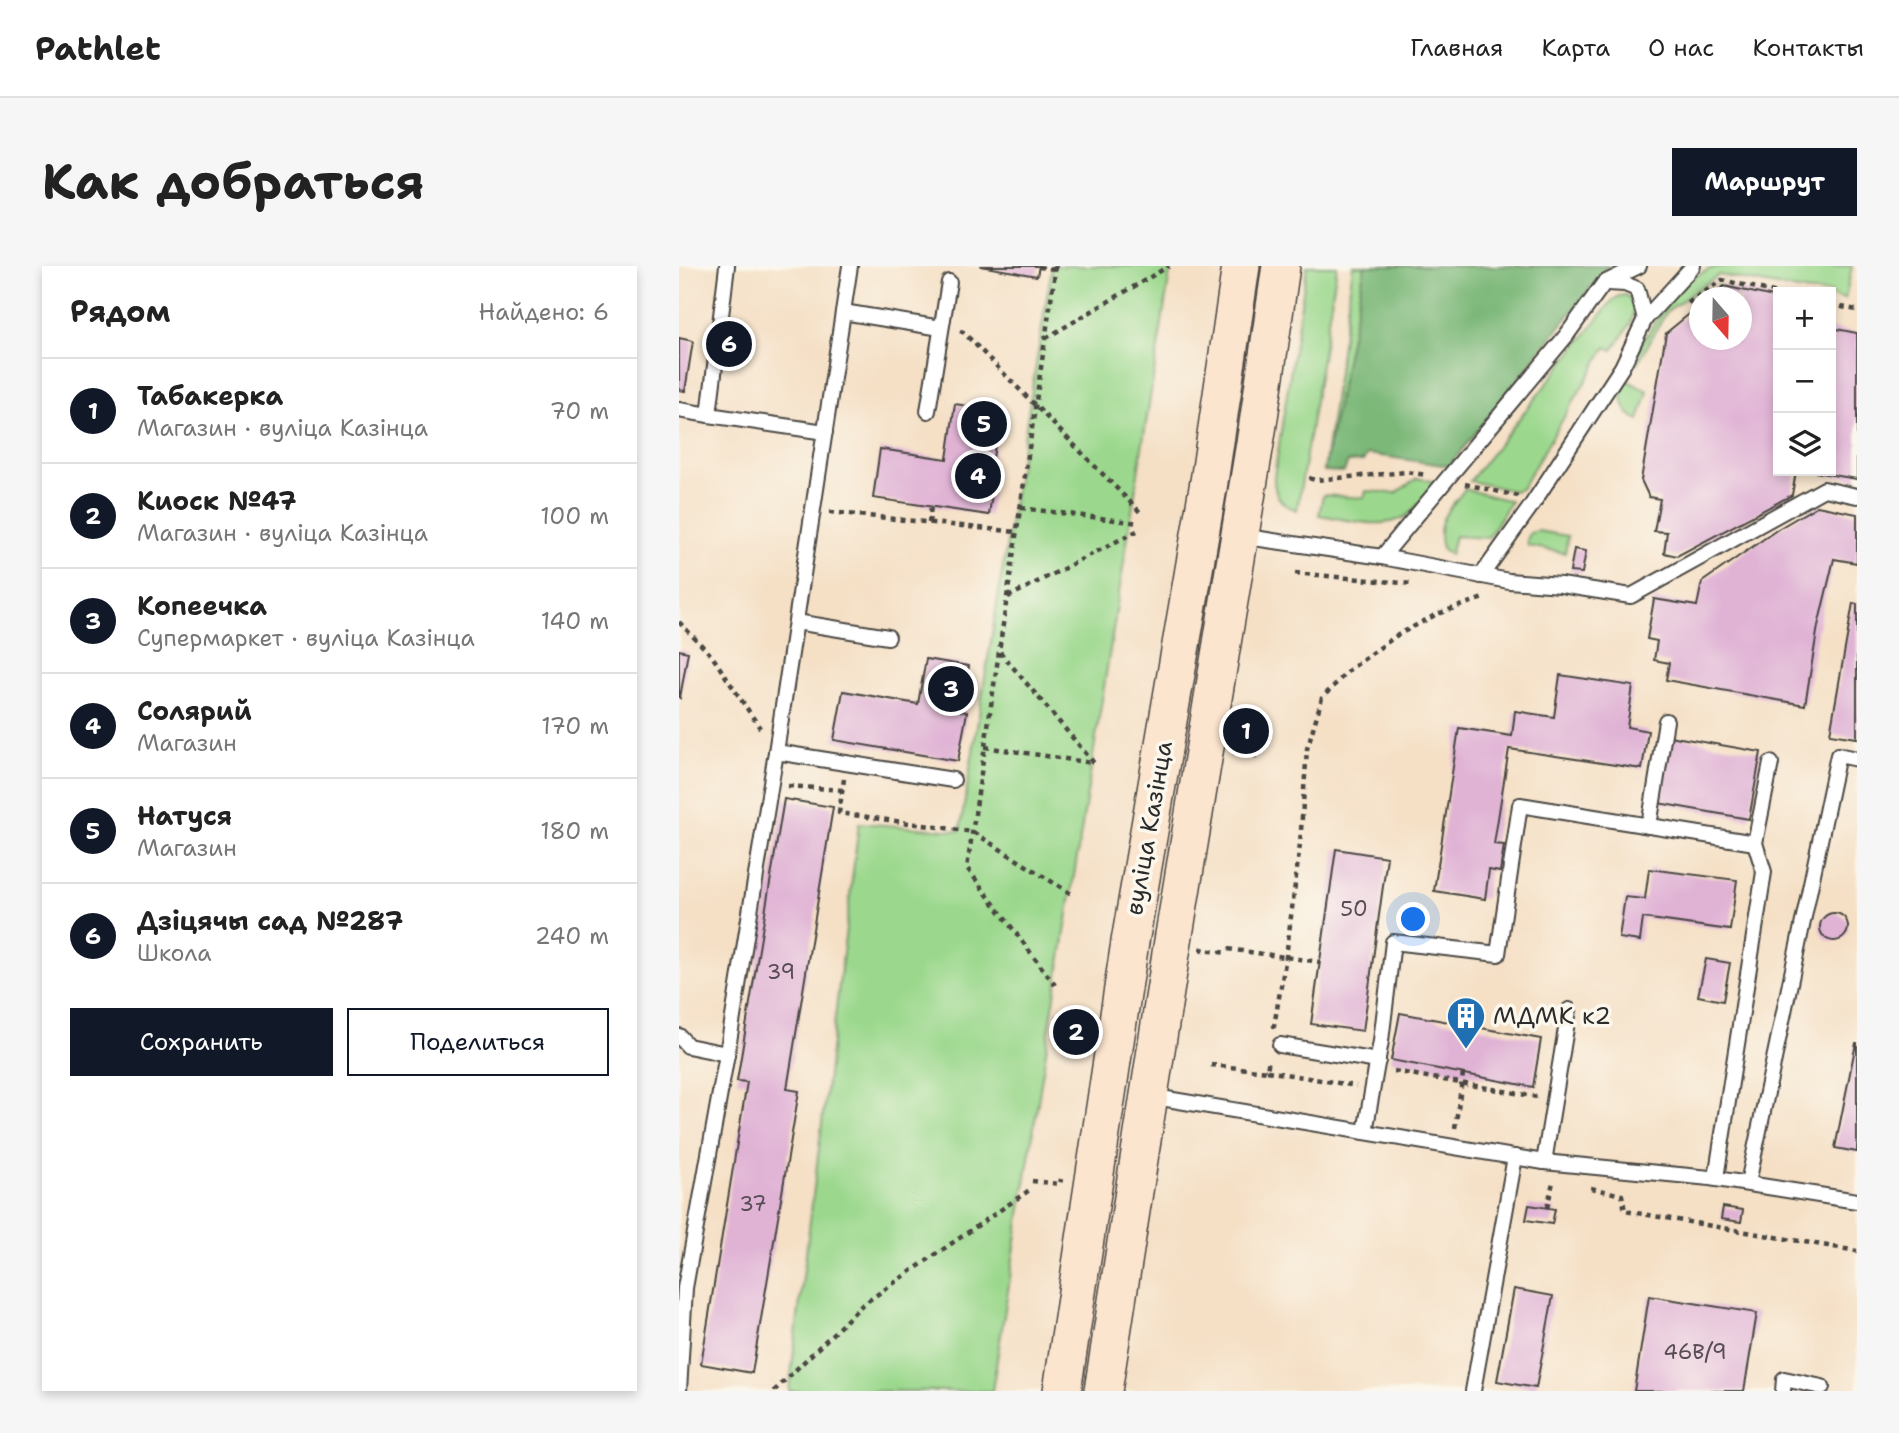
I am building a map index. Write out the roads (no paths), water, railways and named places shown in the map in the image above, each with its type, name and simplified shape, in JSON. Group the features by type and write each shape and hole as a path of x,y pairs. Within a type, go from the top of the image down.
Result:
{"main road":[{"name":"вуліца Казінца","path":"1062,1391 1130,942 1202,531 1241,266"},
{"name":"вуліца Казінца","path":"1103,1391 1281,266"},
{"path":"1202,531 1239,535"},
{"path":"1107,1090 1149,1096"}],"lane":[{"path":"709,415 727,266"},
{"path":"679,1391 682,1288 727,1054 771,785 849,266"},
{"path":"1382,557 1566,337 1604,283 1639,266"},
{"path":"1481,576 1622,367 1645,319 1693,266"},
{"path":"928,411 949,282"},
{"path":"1604,283 1625,284 1637,289 1645,319"},
{"path":"843,312 941,328"},
{"path":"679,410 825,432"},
{"path":"1239,535 1382,557 1481,576 1631,596 1824,489 1857,496"},
{"path":"796,622 888,637"},
{"path":"1649,825 1666,721"},
{"path":"776,752 953,780"},
{"path":"1748,1183 1838,755 1857,759"},
{"path":"1716,1178 1764,872 1755,842 1771,763"},
{"path":"1365,1132 1393,942 1498,954 1520,805 1755,842"},
{"path":"1544,1162 1569,1010"},
{"path":"679,1037 688,1046 727,1054"},
{"path":"1280,1045 1377,1064"},
{"path":"1149,1096 1544,1162 1716,1178 1857,1201"},
{"path":"1473,1391 1515,1157"},
{"path":"1783,1391 1784,1379 1822,1387"}],"place":[{"name":"Дзіцячы сад №287","path":"729,344"},
{"name":"Натуся","path":"984,424"},
{"name":"Солярий","path":"978,476"},
{"name":"Копеечка","path":"951,689"},
{"name":"Табакерка","path":"1246,731"},
{"name":"Киоск №47","path":"1076,1032"},
{"name":"МДМК к2","path":"1466,1050"}]}
